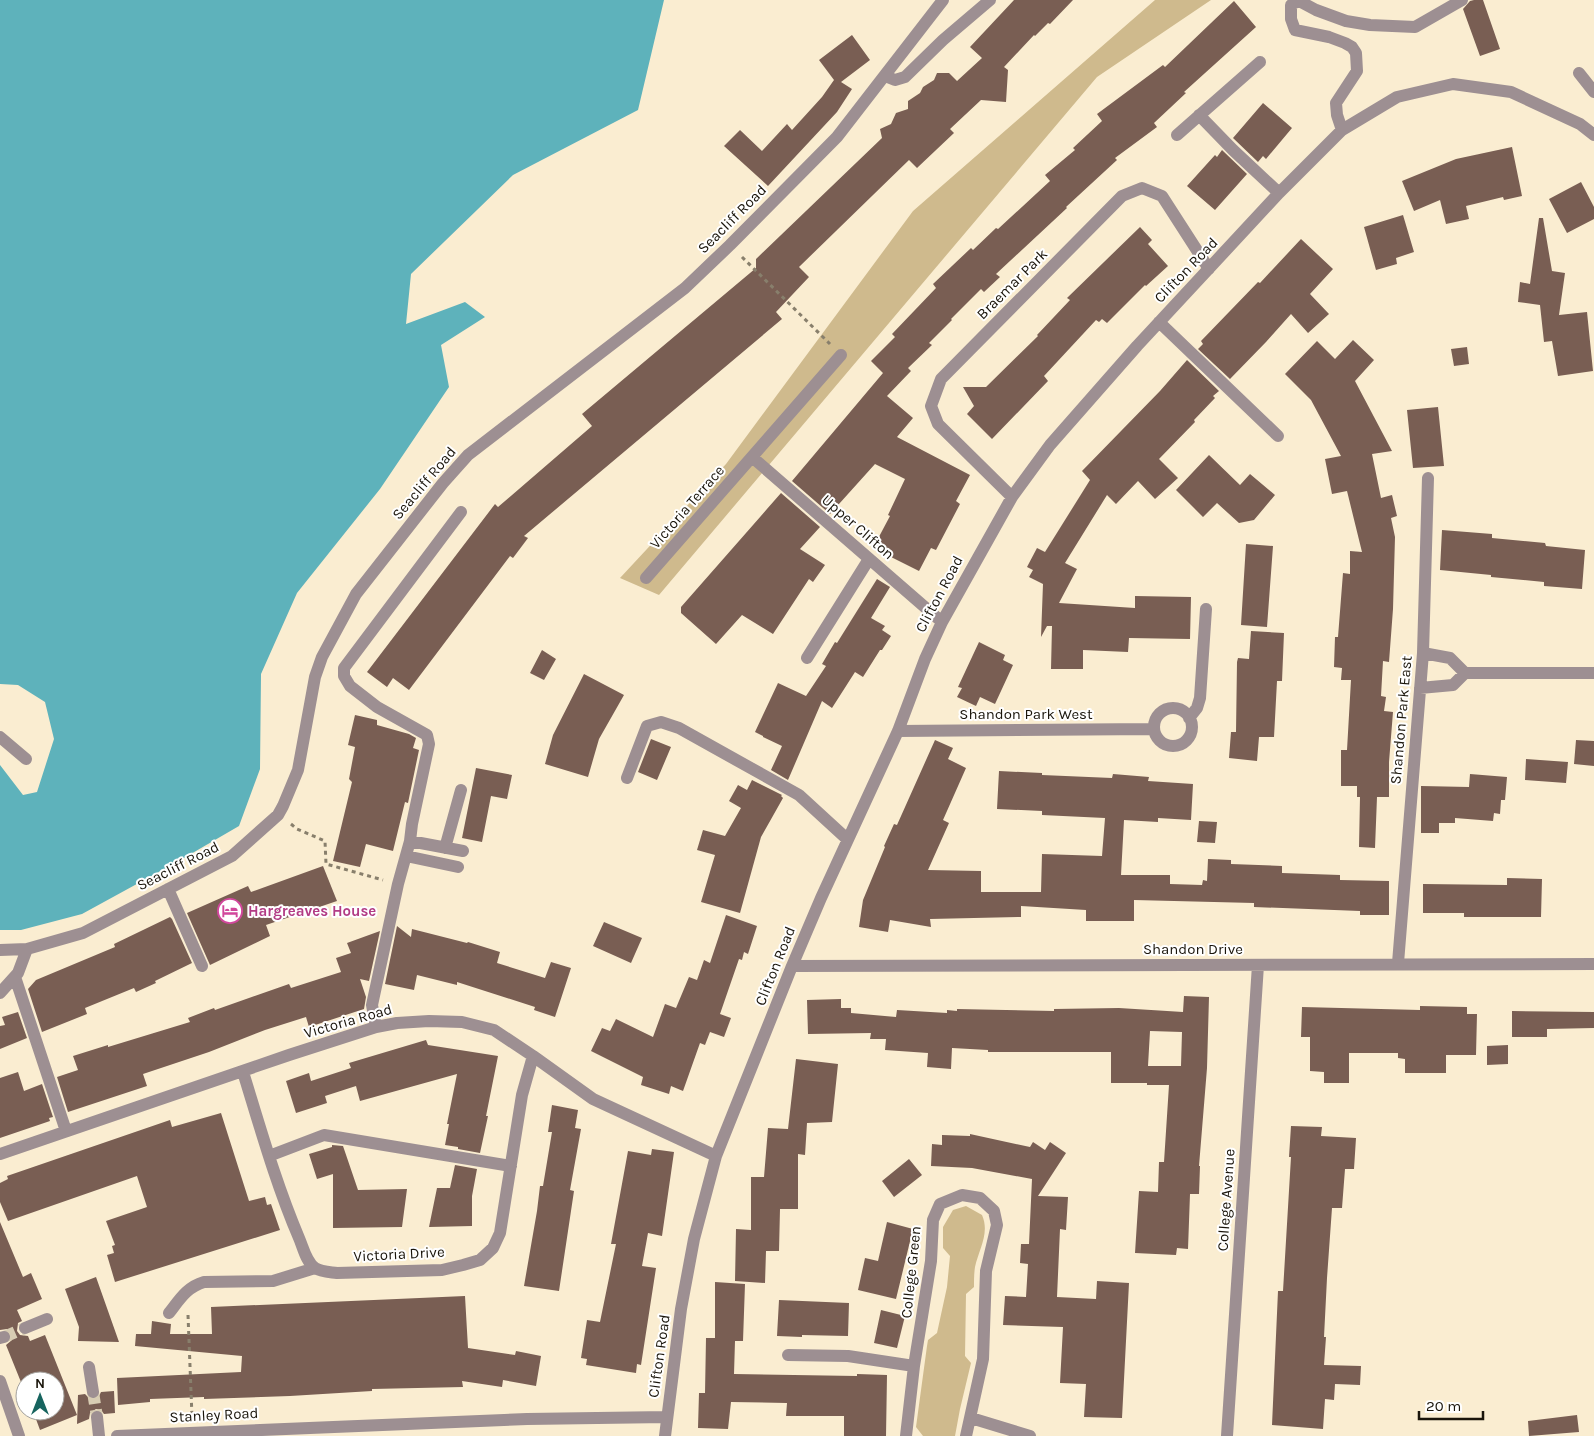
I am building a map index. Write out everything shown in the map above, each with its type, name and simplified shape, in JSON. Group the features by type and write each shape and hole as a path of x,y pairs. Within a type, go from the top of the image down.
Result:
{"street":[{"name":"Seacliff Road","path":"0,950 27,949 83,934 232,856 278,815 298,770 315,677 322,656 356,594 443,483 468,455 685,288 730,245 838,137 943,0"},
{"path":"885,76 895,80 905,78 943,40 990,0"},
{"path":"1342,130 1337,116 1336,103 1358,72 1356,53 1352,47 1345,43 1329,37 1295,30 1291,19 1291,5 1301,2 1316,10 1346,21 1370,25 1415,27 1462,0"},
{"path":"1177,135 1260,62"},
{"path":"1579,73 1594,92"},
{"name":"Clifton Road","path":"665,1436 681,1309 693,1248 716,1156 792,966 847,839 898,731 924,659 942,622 1012,497 1050,445 1159,322 1342,130 1397,97 1453,84 1511,92 1580,124 1594,135"},
{"path":"1200,116 1233,150 1280,193"},
{"name":"Braemar Park","path":"1012,497 938,424 931,406 941,379 1122,196 1142,188 1162,196 1209,269"},
{"path":"1159,322 1278,436"},
{"name":"Victoria Terrace","path":"646,578 841,355"},
{"name":"Upper Clifton","path":"752,457 942,622"},
{"name":"Shandon Park East","path":"1398,963 1423,653 1428,478"},
{"path":"376,1027 372,1005 398,884 410,841 429,744 427,735 377,707 350,686 344,676 344,668 461,512"},
{"path":"807,658 869,558"},
{"path":"1189,718 1197,708 1200,698 1206,609"},
{"path":"1423,653 1450,658 1465,672 1594,673"},
{"path":"1420,688 1453,685 1465,672"},
{"path":"1178,709 1189,718 1192,727 1191,733 1184,743 1178,746 1165,745 1156,735 1154,729 1157,717 1166,710 1178,709"},
{"path":"627,778 647,726 661,722 679,728 799,795 847,839"},
{"name":"Shandon Park West","path":"898,731 1154,729"},
{"path":"0,737 26,759"},
{"path":"445,848 461,790"},
{"path":"410,841 462,852"},
{"path":"406,856 458,867"},
{"path":"168,889 202,966"},
{"path":"0,993 18,973 27,949"},
{"name":"Shandon Drive","path":"792,966 1594,964"},
{"name":"College Avenue","path":"1227,1436 1258,965"},
{"path":"15,977 66,1131"},
{"name":"Victoria Road","path":"0,1154 243,1072 290,1054 376,1027 397,1022 429,1021 462,1022 494,1030 593,1099 716,1156"},
{"name":"Victoria Drive","path":"315,1268 337,1273 442,1270 480,1260 493,1248 500,1233 522,1095 533,1056"},
{"path":"169,1313 193,1285 204,1282 273,1281 315,1268 308,1259 298,1235 269,1156 243,1072"},
{"path":"269,1156 324,1135 511,1166"},
{"name":"College Green","path":"906,1436 914,1366 931,1261 933,1220 940,1204 962,1195 980,1198 994,1211 997,1225 986,1271 983,1359 966,1436"},
{"path":"25,1328 47,1319"},
{"path":"788,1355 848,1356 914,1366"},
{"path":"90,1367 93,1392"},
{"path":"0,1381 5,1408 20,1436"},
{"path":"97,1417 99,1436"},
{"name":"Stanley Road","path":"117,1436 192,1432 313,1431 427,1422 667,1417"},
{"path":"971,1418 1030,1436"},
{"path":"426,1436 427,1422"}],"path":[{"path":"730,245 841,355"},
{"path":"297,829 326,841 326,864 398,884"},
{"path":"187,1291 192,1432"}],"shaded area":[{"path":"1155,0 1211,0 1097,77 659,595 620,578 726,464 913,211"},
{"path":"966,1206 982,1215 985,1228 975,1267 974,1287 966,1294 965,1356 971,1363 955,1436 923,1436 916,1427 927,1346 928,1340 937,1333 947,1287 950,1256 943,1248 943,1227 953,1210"}],"water":[{"path":"0,0 664,0 638,110 513,175 411,274 406,324 465,302 485,317 441,345 449,387 380,489 297,593 261,674 260,769 239,826 82,914 21,930 0,930 0,765 23,795 37,792 54,739 45,702 18,685 0,684"}],"building":[{"path":"1014,0 1073,0 1050,24 1048,23 1034,35 1004,67 1008,70 1006,102 981,100 950,129 954,133 917,168 909,160 799,267 809,277 776,312 782,319 524,536 528,538 513,558 510,556 409,690 393,678 387,687 367,672 495,504 498,507 592,426 582,414 756,268 756,259 882,138 880,129 891,124 896,113 908,109 908,101 934,80 937,73 949,73 957,81 982,58 970,47"},
{"path":"1483,0 1500,49 1480,56 1463,9 1470,1"},
{"path":"1234,1 1256,27 1184,92 1186,93 1154,123 1157,127 1115,158 1117,160 996,274 1000,277 984,292 981,289 951,319 929,343 932,345 908,368 911,371 887,396 913,418 897,437 970,475 956,501 960,504 936,550 931,548 919,571 873,548 890,516 888,515 905,479 875,464 830,514 792,481 883,373 871,361 895,337 892,334 936,288 933,284 971,248 973,250 996,228 998,229 1050,181 1045,175 1075,150 1073,148 1102,121 1097,114 1163,65 1165,67"},
{"path":"852,35 870,60 841,82 852,89 837,112 768,186 724,146 740,130 762,151 787,124 792,130 822,97 834,80 819,60"},
{"path":"1263,103 1292,128 1266,159 1263,156 1258,162 1233,138"},
{"path":"1512,147 1522,196 1504,200 1503,197 1466,206 1469,219 1446,224 1440,200 1414,211 1402,181 1456,159"},
{"path":"1222,150 1247,174 1215,210 1187,186 1215,155 1217,157"},
{"path":"1581,182 1594,207 1594,219 1567,233 1549,199"},
{"path":"1403,215 1414,252 1396,258 1397,264 1376,270 1364,227"},
{"path":"1539,218 1543,218 1552,271 1565,273 1559,315 1587,312 1593,371 1558,376 1552,341 1544,342 1540,305 1518,302 1520,282 1530,284"},
{"path":"1140,227 1152,240 1148,244 1168,266 1145,285 1107,323 1102,319 1099,322 1096,320 1044,376 1048,381 992,439 967,414 974,406 963,387 986,387 1038,336 1070,300 1067,298"},
{"path":"1301,239 1333,269 1310,294 1329,314 1308,333 1291,314 1230,379 1198,349 1203,344 1201,341 1258,282 1260,283"},
{"path":"1353,340 1374,360 1355,381 1392,451 1372,454 1381,498 1392,495 1397,516 1391,518 1395,537 1393,609 1389,662 1383,661 1381,696 1386,697 1384,711 1393,712 1389,762 1389,797 1377,797 1375,848 1359,847 1360,797 1357,797 1357,786 1341,786 1341,750 1347,750 1351,680 1341,680 1342,668 1334,667 1335,637 1338,637 1343,573 1350,574 1350,551 1362,552 1347,491 1332,494 1325,459 1341,456 1311,400 1285,374 1317,341 1335,359"},
{"path":"1467,347 1469,364 1454,366 1451,349"},
{"path":"1187,360 1219,391 1213,396 1215,398 1194,420 1195,422 1159,459 1178,478 1155,499 1138,481 1116,504 1107,495 1065,563 1077,569 1059,603 1135,608 1135,596 1191,597 1190,639 1129,638 1128,652 1083,650 1083,669 1051,669 1052,626 1047,626 1041,637 1043,584 1029,577 1033,570 1027,567 1037,548 1045,552 1090,480 1082,471 1160,391"},
{"path":"1438,407 1444,466 1413,468 1407,410"},
{"path":"1209,455 1240,485 1250,474 1275,495 1254,520 1239,523 1217,503 1203,517 1176,490"},
{"path":"781,493 820,527 800,549 825,565 813,582 809,579 773,634 742,615 716,644 681,613 681,607"},
{"path":"1442,530 1492,534 1492,538 1545,543 1546,546 1585,550 1582,589 1544,586 1544,582 1440,570"},
{"path":"1246,544 1273,546 1267,627 1241,625"},
{"path":"877,579 890,587 871,618 885,626 882,630 891,636 863,677 855,672 832,708 822,701 788,780 771,770 782,746 755,732 778,683 806,696 826,666 822,664 835,642 837,643"},
{"path":"1251,631 1284,633 1282,681 1277,681 1274,737 1259,737 1257,761 1229,758 1231,732 1236,732 1237,662 1238,658 1249,659"},
{"path":"979,642 1005,655 1003,660 1013,665 995,704 980,697 976,706 957,697 962,688 958,687"},
{"path":"542,650 556,659 544,680 530,673"},
{"path":"584,674 624,695 599,739 588,777 545,764 553,735"},
{"path":"355,715 377,720 377,725 409,734 416,738 413,748 419,750 408,803 405,802 393,851 366,844 360,867 333,861 352,782 349,779 355,747 348,745"},
{"path":"651,739 671,747 657,780 638,772"},
{"path":"935,740 953,748 948,759 966,768 943,820 949,823 928,870 981,871 981,892 1041,892 1042,854 1102,856 1105,818 1042,815 1042,811 997,809 999,771 1112,778 1113,774 1149,777 1148,781 1193,784 1191,820 1158,818 1158,822 1124,820 1121,875 1170,875 1170,884 1202,885 1203,880 1207,881 1208,859 1231,860 1231,864 1282,866 1282,873 1340,875 1340,880 1389,881 1389,915 1360,915 1360,911 1254,907 1254,903 1134,900 1134,921 1086,921 1086,910 1021,906 1021,917 930,919 931,927 890,920 888,932 859,927 863,900 884,846 894,824 897,825"},
{"path":"1576,740 1594,741 1594,766 1574,764"},
{"path":"1526,759 1568,762 1566,783 1525,780"},
{"path":"476,768 512,775 507,799 491,796 482,842 462,838"},
{"path":"1470,774 1507,777 1505,800 1501,800 1500,814 1494,813 1493,821 1455,818 1455,823 1439,823 1439,833 1421,833 1421,786 1469,787"},
{"path":"752,780 782,795 783,798 761,837 740,913 701,902 715,855 697,850 703,830 725,836 741,808 729,801 738,785 747,790"},
{"path":"1199,821 1217,822 1215,843 1197,842"},
{"path":"323,866 337,901 266,925 270,936 210,965 187,913 248,886 251,892"},
{"path":"1507,878 1542,879 1541,917 1464,917 1464,913 1423,913 1423,884 1507,885"},
{"path":"726,915 757,926 748,954 744,952 742,960 739,959 720,1014 731,1018 724,1037 710,1032 705,1045 700,1043 683,1091 671,1086 669,1094 641,1085 643,1077 591,1051 602,1028 610,1031 616,1019 653,1037 665,1004 676,1008 689,977 697,980 704,960 710,963"},
{"path":"170,917 192,963 136,992 134,988 85,1008 87,1014 42,1032 28,989 36,980 115,947 114,944"},
{"path":"604,922 642,938 631,963 593,946"},
{"path":"397,926 411,937 412,929 468,942 500,952 497,963 545,978 551,962 571,968 555,1017 534,1010 535,1007 457,982 457,985 417,975 414,990 385,984"},
{"path":"380,931 369,981 360,979 366,997 364,1009 309,1027 306,1017 265,1030 209,1052 143,1074 147,1086 68,1112 57,1077 78,1070 73,1056 190,1022 188,1018 289,984 291,988 341,972 336,958 351,953 347,943"},
{"path":"1184,996 1209,997 1207,1068 1199,1166 1199,1194 1190,1194 1188,1249 1177,1248 1176,1255 1135,1253 1139,1191 1158,1192 1159,1162 1164,1162 1169,1085 1111,1083 1111,1052 988,1052 988,1050 952,1048 951,1069 927,1067 928,1053 885,1050 886,1039 870,1039 871,1033 808,1034 807,1000 841,999 841,1008 851,1008 851,1013 896,1017 897,1010 947,1013 947,1010 957,1011 957,1009 1054,1011 1054,1009 1119,1008 1183,1012","holes":["1150,1031 1182,1032 1181,1066 1148,1066"]},
{"path":"1420,1006 1467,1007 1467,1014 1477,1014 1476,1055 1446,1055 1446,1073 1405,1073 1405,1059 1398,1058 1398,1053 1349,1053 1349,1083 1324,1083 1324,1072 1310,1071 1310,1037 1301,1037 1302,1007 1420,1010"},
{"path":"1512,1011 1594,1012 1594,1028 1547,1029 1547,1037 1512,1037"},
{"path":"18,1012 27,1038 0,1049 0,1026 5,1025 2,1017"},
{"path":"426,1040 428,1045 498,1056 480,1153 445,1145 449,1124 447,1124 457,1074 360,1101 356,1086 325,1096 327,1103 296,1113 286,1081 309,1073 311,1081 351,1068 349,1063"},
{"path":"1508,1045 1508,1064 1487,1065 1487,1046"},
{"path":"796,1059 838,1064 832,1122 807,1123 805,1155 798,1154 798,1209 780,1209 779,1251 766,1251 765,1283 735,1281 736,1229 751,1230 751,1177 764,1177 768,1128 788,1129"},
{"path":"18,1072 24,1091 42,1084 53,1117 49,1118 50,1121 0,1138 0,1078"},
{"path":"552,1105 578,1110 575,1128 581,1129 570,1190 574,1191 559,1291 524,1286 540,1186 543,1186 552,1132 548,1132"},
{"path":"221,1113 249,1201 265,1197 267,1205 271,1204 280,1230 115,1282 107,1255 114,1253 112,1246 115,1245 106,1221 147,1207 137,1176 8,1221 0,1202 0,1183 8,1179 7,1176 170,1120 172,1127"},
{"path":"1291,1126 1322,1127 1321,1136 1356,1138 1354,1169 1345,1169 1342,1208 1332,1208 1324,1365 1361,1366 1360,1385 1335,1384 1334,1400 1325,1399 1323,1429 1272,1425 1278,1291 1283,1291 1291,1157 1289,1157"},
{"path":"970,1134 1030,1147 1033,1142 1045,1150 1050,1142 1066,1153 1038,1196 1068,1197 1066,1230 1060,1229 1057,1297 1096,1299 1097,1281 1129,1283 1122,1418 1084,1417 1086,1384 1060,1383 1063,1327 1003,1325 1005,1296 1026,1297 1028,1264 1020,1263 1021,1244 1029,1244 1032,1179 972,1168 931,1166 932,1144 942,1145 942,1135 970,1136"},
{"path":"332,1145 343,1146 358,1190 407,1189 402,1227 333,1228 333,1174 317,1179 309,1154 332,1147"},
{"path":"652,1149 674,1152 662,1236 648,1233 642,1266 656,1268 641,1365 637,1364 636,1373 586,1365 587,1359 581,1358 587,1320 600,1322 616,1244 611,1244 628,1151 651,1155"},
{"path":"909,1159 922,1175 894,1197 882,1181"},
{"path":"455,1165 477,1169 472,1196 472,1226 429,1227 437,1188 450,1188"},
{"path":"0,1222 23,1277 31,1273 42,1299 17,1310 22,1321 18,1323 17,1331 20,1335 28,1336 30,1341 45,1335 59,1371 17,1371 6,1345 12,1340 12,1335 7,1329 0,1330"},
{"path":"887,1222 913,1229 896,1299 858,1290 865,1258 878,1261"},
{"path":"96,1277 119,1342 78,1341 79,1327 65,1289"},
{"path":"715,1282 745,1284 743,1341 735,1341 734,1374 887,1375 886,1436 844,1436 844,1416 786,1416 787,1403 731,1402 728,1429 698,1428 699,1393 705,1393 706,1338 715,1338"},
{"path":"465,1296 468,1348 515,1355 516,1351 541,1356 536,1386 503,1380 502,1387 462,1381 463,1387 372,1389 372,1391 290,1396 150,1399 150,1402 118,1405 117,1378 241,1372 242,1356 135,1346 136,1334 151,1334 152,1321 171,1324 170,1334 212,1334 211,1307"},
{"path":"779,1300 849,1303 848,1336 777,1336"},
{"path":"881,1310 905,1316 897,1348 874,1343"},
{"path":"65,1385 77,1415 65,1420"},
{"path":"114,1391 115,1413 104,1414 101,1410 96,1409 90,1413 89,1419 77,1424 78,1395 85,1394 94,1400 98,1398 101,1392"},
{"path":"1577,1415 1579,1432 1529,1436 1528,1421"},
{"path":"37,1421 62,1421 40,1430"}],"tunnel":[{"path":"4,1337 25,1328"},
{"path":"93,1392 97,1417"}],"place":[{"name":"Hargreaves House","path":"230,911"}]}
